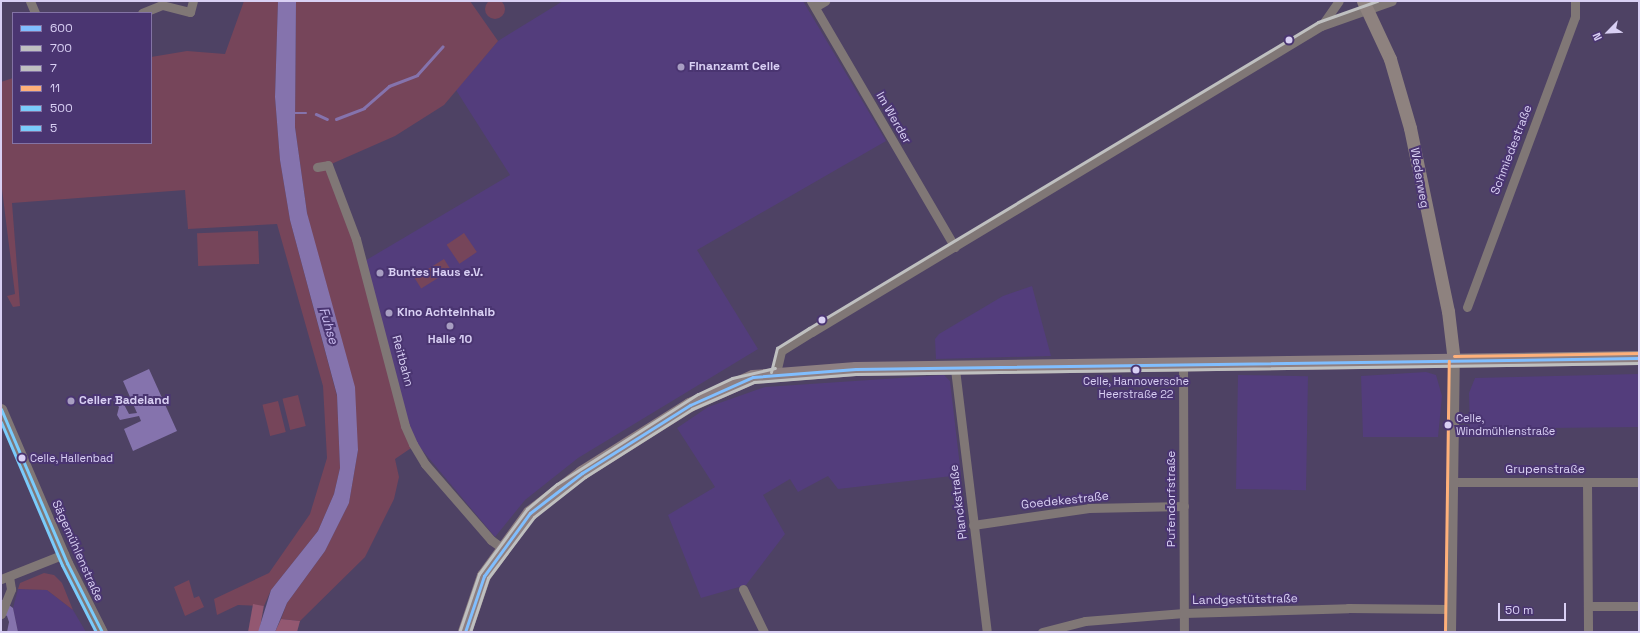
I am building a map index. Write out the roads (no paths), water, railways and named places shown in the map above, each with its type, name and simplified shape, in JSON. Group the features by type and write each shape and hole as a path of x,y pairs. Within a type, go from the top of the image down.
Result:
{"main road":[{"name":"Wederweg","path":"1365,4 1390,59 1410,128 1448,311 1454,361"},
{"path":"465,632 484,576 502,548 536,508 621,447 707,395 734,382 776,373 1639,358"}],"street":[{"path":"30,1 34,12"},
{"path":"144,12 162,5 190,12 193,1"},
{"path":"813,4 826,1"},
{"path":"1321,26 1339,1"},
{"path":"776,373 782,351 1321,26 1365,4 1392,1"},
{"name":"Schmiedestraße","path":"1467,307 1575,17 1575,1"},
{"name":"Im Werder","path":"813,4 955,248"},
{"name":"Reitbahn","path":"317,167 328,165 356,239 405,426 413,444 440,481 491,540 502,548"},
{"path":"1450,632 1450,482 1456,424 1454,361"},
{"name":"Pufendorfstraße","path":"1183,366 1184,632"},
{"name":"Planckstraße","path":"955,369 987,632"},
{"name":"Sägemühlenstraße","path":"1,409 64,554 102,632"},
{"name":"Grupenstraße","path":"1450,482 1639,482"},
{"path":"1587,482 1588,632"},
{"name":"Goedekestraße","path":"973,525 1089,508 1184,506"},
{"path":"1,614 7,602 11,588 5,578 64,554"},
{"path":"743,589 764,632"},
{"path":"1588,606 1639,606"},
{"name":"Landgestütstraße","path":"1042,632 1085,621 1184,613 1348,608 1450,609"}],"water":[{"name":"Fuhse","path":"278,1 296,1 295,127 307,213 355,387 358,450 349,503 325,551 287,603 275,632 258,632 271,590 318,531 334,494 340,468 337,395 290,220 280,160 275,97"},
{"path":"149,369 177,431 133,451 124,429 141,421 139,416 120,420 117,415 119,407 113,400 119,395 129,414 137,413 123,381"},
{"path":"1,599 13,608 18,632 7,632 9,622 7,616 1,613"}],"waterway":[{"path":"336,119 364,108 389,86 417,75 442,47"},
{"path":"292,113 306,113"},
{"path":"316,114 327,119"}],"place":[{"name":"Finanzamt Celle","path":"681,67"},
{"name":"Buntes Haus e.V.","path":"380,273"},
{"name":"Kino Achteinhalb","path":"389,313"},
{"name":"Halle 10","path":"450,326"},
{"name":"Celle, Hannoversche Heerstraße 22","path":"1136,370"},
{"name":"Celler Badeland","path":"71,401"},
{"name":"Celle, Windmühlenstraße","path":"1448,425"},
{"name":"Celle, Hallenbad","path":"22,458"}]}
